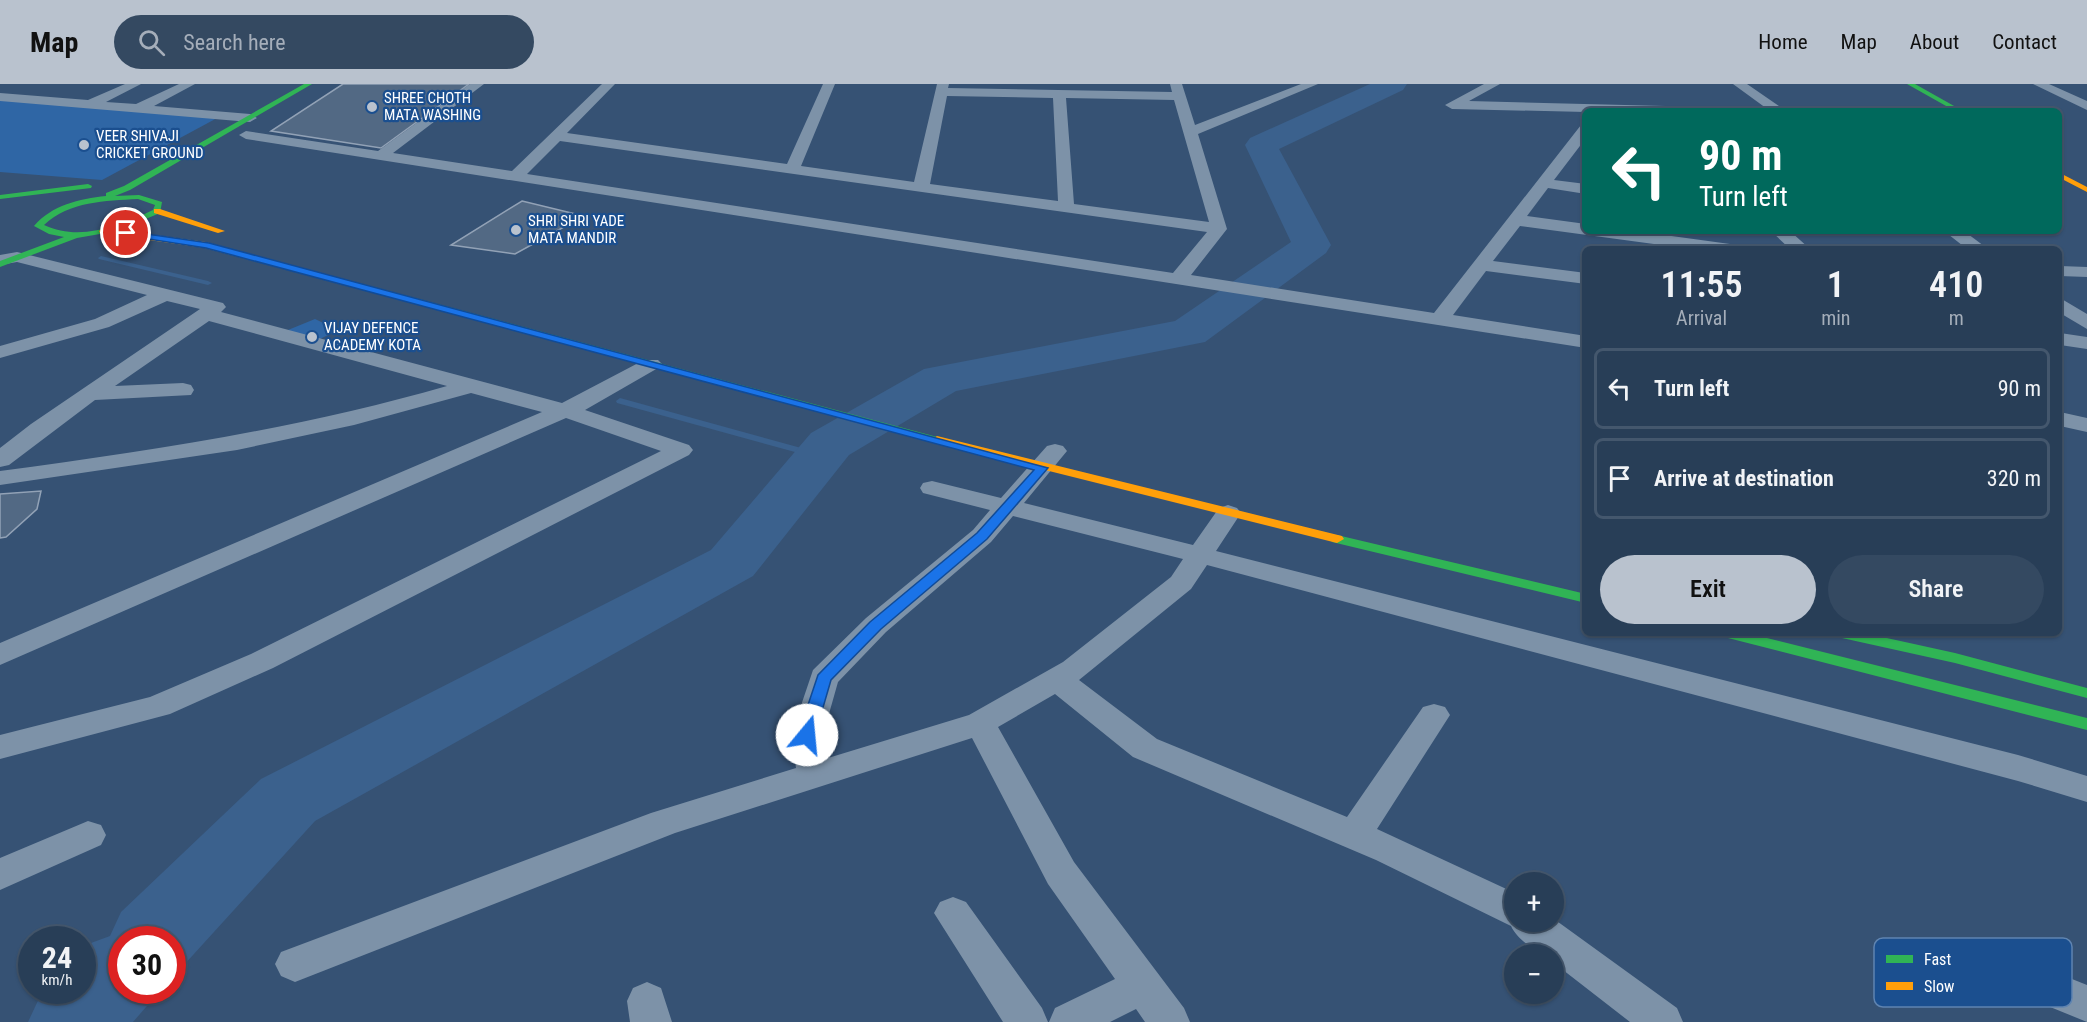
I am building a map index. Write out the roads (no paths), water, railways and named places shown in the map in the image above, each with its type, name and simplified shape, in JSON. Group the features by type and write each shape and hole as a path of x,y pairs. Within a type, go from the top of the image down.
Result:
{"street":[{"path":"89,105 135,84"},
{"path":"137,109 189,84"},
{"path":"380,156 478,84"},
{"path":"514,177 609,84"},
{"path":"792,169 829,84"},
{"path":"1190,132 1312,84"},
{"path":"1494,84 1452,105 1582,109"},
{"path":"1739,84 1775,108"},
{"path":"2040,84 2087,106"},
{"path":"1904,86 1937,108"},
{"path":"1904,86 1953,108"},
{"path":"4,258 48,216 128,188 250,118 316,87"},
{"path":"180,174 246,135 316,87"},
{"path":"44,101 74,88"},
{"path":"921,187 943,88 1059,94 1178,90 1219,229"},
{"path":"1059,94 1066,207"},
{"path":"0,97 250,118"},
{"path":"2069,114 2087,114"},
{"path":"1439,320 1582,133"},
{"path":"246,135 1582,341"},
{"path":"556,136 1219,229"},
{"path":"1567,152 1582,154"},
{"path":"2062,165 2087,178"},
{"path":"0,198 94,185 159,170"},
{"path":"2062,176 2087,190"},
{"path":"1543,183 1582,188"},
{"path":"4,258 79,234 127,225 155,205 162,186"},
{"path":"96,200 129,197 236,235"},
{"path":"0,198 74,206"},
{"path":"1515,220 1582,229"},
{"path":"36,227 79,234"},
{"path":"1184,281 1219,229"},
{"path":"103,231 206,245 948,443 1052,456 1228,513 1582,597"},
{"path":"1619,234 1708,246"},
{"path":"1784,234 1798,246"},
{"path":"1957,234 1975,246"},
{"path":"0,460 39,429 216,307 4,258"},
{"path":"1481,265 1582,278"},
{"path":"2062,271 2087,272"},
{"path":"1,353 102,323 166,294"},
{"path":"465,300 544,320"},
{"path":"2062,305 2087,323"},
{"path":"0,747 159,706 262,662 681,450 563,410 205,314"},
{"path":"2062,339 2087,343"},
{"path":"0,655 586,401 651,364"},
{"path":"0,478 233,444 391,411 470,386"},
{"path":"90,394 183,390"},
{"path":"2062,419 2087,425"},
{"path":"814,773 807,735 824,678 876,625 982,536 1052,456"},
{"path":"932,488 1200,555 2018,768 2087,789"},
{"path":"295,964 663,823 814,773 980,723 1074,669 1181,583 1228,513"},
{"path":"1740,636 2087,724"},
{"path":"1856,636 1955,658 2087,693"},
{"path":"1057,679 1146,748 1354,835 1504,906"},
{"path":"1354,835 1434,716"},
{"path":"980,723 1061,873 1169,1022"},
{"path":"0,875 88,835"},
{"path":"953,913 1027,1022"},
{"path":"1543,932 1662,1022"},
{"path":"1070,1022 1142,985"},
{"path":"2072,998 2087,1004"}],"waterway":[{"path":"165,926 288,800 732,563 830,444 941,379 1189,332 1312,245 1261,145 1393,84"},
{"path":"101,258 208,283"},
{"path":"620,401 820,456"},
{"path":"74,1022 108,986"}],"place":[{"name":"SHREE CHOTH MATA WASHING","path":"372,107"},
{"name":"VEER SHIVAJI CRICKET GROUND","path":"84,145"},
{"name":"SHRI SHRI YADE MATA MANDIR","path":"516,230"},
{"name":"VIJAY DEFENCE ACADEMY KOTA","path":"312,337"}]}
